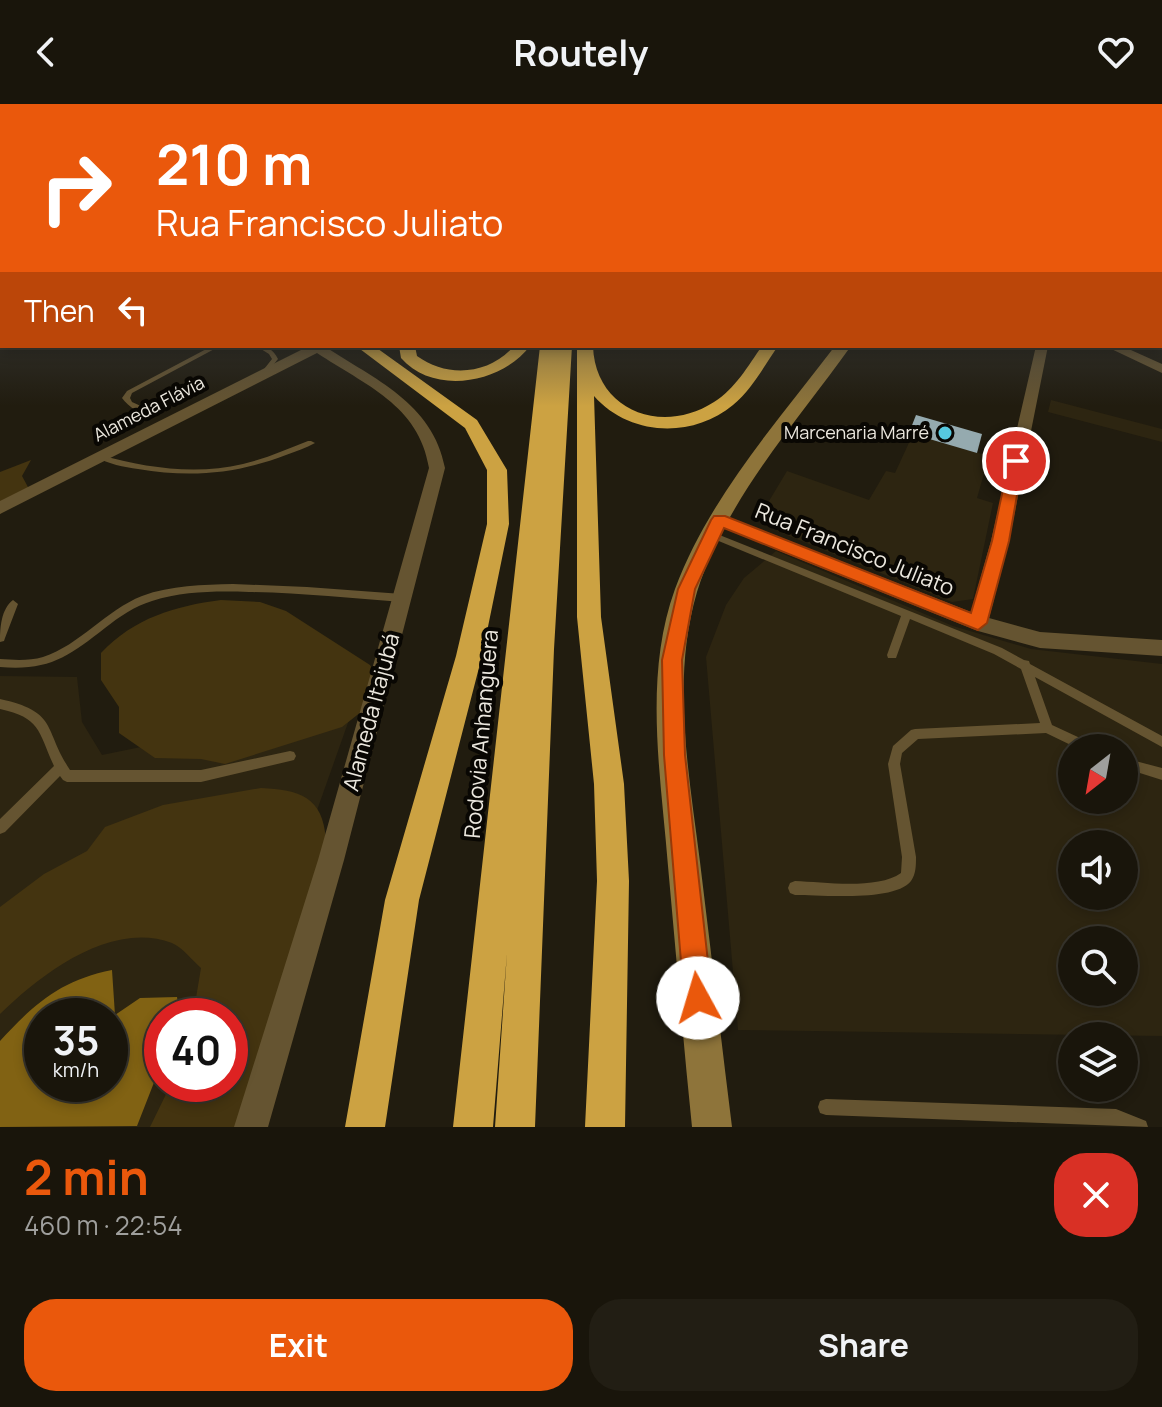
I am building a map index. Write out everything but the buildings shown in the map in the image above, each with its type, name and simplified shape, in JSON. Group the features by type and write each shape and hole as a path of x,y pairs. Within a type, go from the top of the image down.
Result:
{"highway":[{"path":"365,1127 402,900 469,656 498,524 499,495 497,470 484,442 471,424 367,348"},
{"path":"407,348 409,358 421,367 459,375 501,366 520,348"},
{"name":"Rodovia Anhanguera","path":"473,1127 548,348"},
{"path":"578,348 597,393 605,403 627,416 667,422 699,417 726,402 768,348"},
{"path":"515,1127 541,649 578,348"},
{"path":"578,348 589,617 609,784 613,881 605,1127"}],"street":[{"name":"Alameda Flávia","path":"0,508 314,348"},
{"name":"Alameda Itajubá","path":"251,1127 331,860 437,468 433,437 411,411 317,348"},
{"path":"712,1127 679,809 672,660 686,589 716,528 842,348"},
{"path":"978,623 1000,541 1042,348"},
{"path":"1115,348 1162,369"},
{"name":"Rua Francisco Juliato","path":"716,528 978,623 1040,640 1162,648"}],"lane":[{"path":"151,414 129,403 126,398 129,392 213,348"},
{"path":"263,348 275,355 274,362 264,373"},
{"path":"100,457 135,468 222,469 248,465 311,443"},
{"path":"716,528 1025,664 1096,708 1162,742"},
{"path":"0,663 15,666 44,663 69,652 118,612 172,590 272,590 402,598"},
{"path":"0,638 13,604"},
{"path":"892,655 907,614"},
{"path":"1025,664 1047,728"},
{"path":"0,704 18,707 37,716 47,728 60,768 67,776 201,776 290,756"},
{"path":"795,888 890,887 904,880 909,872 909,857 894,764 897,750 915,734 935,730 1047,728 1060,734"},
{"path":"1138,767 1162,774"},
{"path":"0,828 60,768"},
{"path":"826,1107 1116,1117 1140,1127"}],"shaded area":[{"path":"1051,400 1162,429 1162,442 1048,412"},
{"path":"913,434 989,456 977,498 993,503 973,599 952,602 777,531 766,515 766,506 787,471 869,500 886,471 895,473"},
{"path":"31,460 22,476 29,489 0,514 0,472"},
{"path":"776,551 953,626 1031,649 1162,664 1162,1036 1138,1036 1138,1022 1058,1022 1058,1035 738,1030 706,657 726,605 744,578"},
{"path":"221,600 260,602 286,611 370,665 376,675 361,712 342,727 225,764 201,759 155,758 119,733 119,707 101,680 101,653 141,622 172,610"},
{"path":"0,676 77,677 82,722 102,755 355,703 248,1005 248,998 144,998 144,1102 214,1102 205,1127 0,1127"},
{"path":"261,788 287,791 307,798 320,814 324,825 326,840 243,1127 150,1127 162,1102 248,1102 248,998 196,998 201,968 172,943 149,938 125,939 102,945 56,968 0,1014 0,907 44,874 87,851 105,827 163,805"},
{"path":"112,970 114,998 46,998 78,980"},
{"path":"177,997 144,998 146,1102 137,1126 0,1127 0,1041 24,1017 24,1102 128,1102 128,1006 140,998"}],"place":[{"name":"Marcenaria Marré","path":"945,433"}],"route":[{"path":"698,998 679,809 672,660 686,589 719,520 978,623 1000,541 1016,461"}]}
